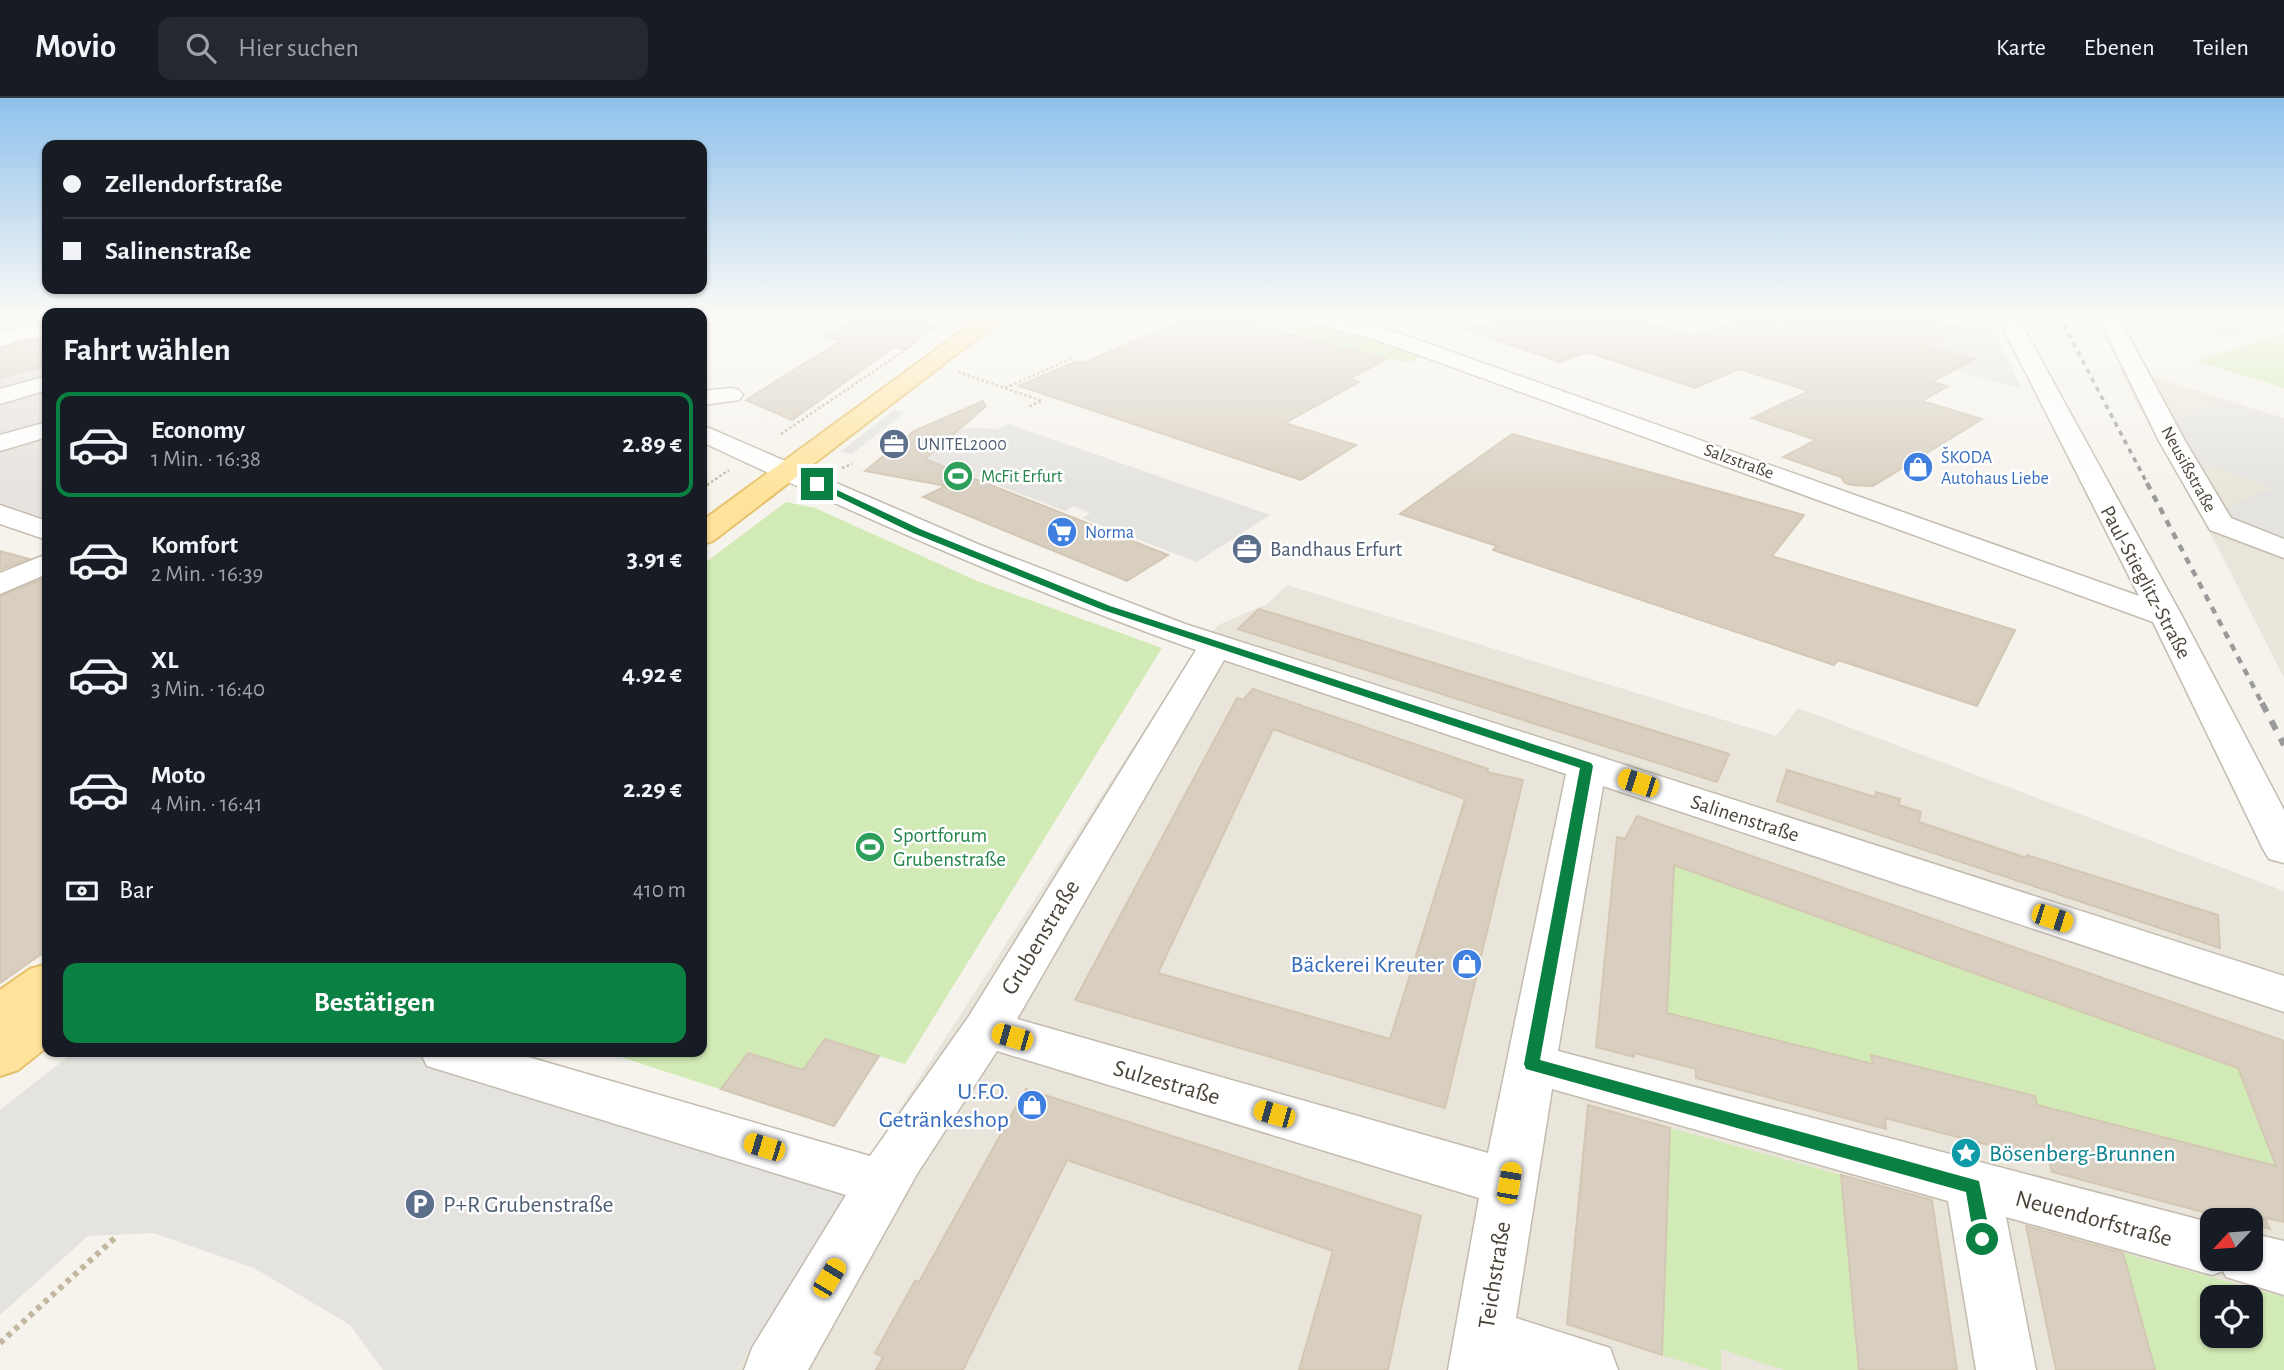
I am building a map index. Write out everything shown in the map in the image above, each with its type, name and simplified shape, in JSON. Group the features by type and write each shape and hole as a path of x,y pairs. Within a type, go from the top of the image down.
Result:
{"main road":[{"path":"707,500 761,466 890,375"},
{"path":"707,528 761,466"},
{"path":"0,1016 42,986"},
{"path":"0,1055 42,1023"}],"street":[{"name":"Salzstraße","path":"1502,375 1647,424 2166,616"},
{"name":"Paul-Stieglitz-Straße","path":"2038,375 2166,616 2284,849"},
{"name":"Neusißstraße","path":"2138,375 2172,441 2220,524 2284,549"},
{"path":"0,397 42,384"},
{"path":"707,397 731,395"},
{"path":"0,443 42,430"},
{"name":"Salinenstraße","path":"707,436 761,466 1107,608 1215,646 2284,993"},
{"path":"0,514 42,529"},
{"path":"0,585 42,565"},
{"name":"Grubenstraße","path":"774,1370 870,1180 898,1158 986,1029 1215,646"},
{"name":"Teichstraße","path":"1481,1354 1509,1183 1587,766"},
{"name":"Sulzestraße","path":"986,1029 1509,1183"},
{"path":"461,1057 870,1180"},
{"name":"Neuendorfstraße","path":"1531,1064 2200,1247"},
{"path":"1973,1186 2006,1370"},
{"path":"2263,1263 2284,1268"},
{"path":"1481,1354 1588,1370"}],"path":[{"path":"780,434 869,375"},
{"path":"967,375 1042,401 1027,407"},
{"path":"1005,388 1034,375"},
{"path":"707,486 761,466"},
{"path":"0,1343 118,1236"}],"shaded area":[{"path":"0,375 42,375 42,517 0,503"},
{"path":"1974,375 2015,375 2022,389"},
{"path":"2122,375 2149,375 2284,418 2284,678 2216,544"},
{"path":"2224,401 2284,419 2284,542 2230,522 2223,509 2273,488 2195,460 2173,419"},
{"path":"894,410 905,412 852,454 840,452"},
{"path":"1009,424 1270,515 1197,562 1082,518 1090,513 1074,506 1065,511 969,474 965,476 921,464 963,428 998,429"},
{"path":"1287,585 1776,736 1798,708 2284,891 2284,1370 736,1370 857,1175 1182,671 1218,625 1267,604"},
{"name":"P+R Grubenstraße","path":"68,1057 534,1057 865,1164 736,1370 383,1370 350,1325 254,1268 153,1233 88,1236 0,1315 0,1110"}],"green space":[{"path":"2243,375 2284,375 2284,388"},
{"name":"Sportforum Grubenstraße","path":"786,502 815,508 977,581 1162,648 905,1064 879,1056 834,1126 620,1057 707,1057 707,561"},
{"path":"1674,865 2238,1068 2276,1166 2037,1105 2035,1096 1872,1055 1873,1064 1667,1013"},
{"path":"1670,1128 1841,1175 1859,1370 1784,1370 1721,1349 1721,1370 1710,1370 1662,1355"},
{"path":"2123,1253 2240,1285 2200,1285 2200,1348 2263,1348 2263,1291 2284,1297 2284,1370 2155,1370"}],"building":[{"path":"785,375 854,375 792,420 746,400"},
{"path":"1044,375 1357,375 1350,379 1359,382 1285,423 1356,445 1301,480 1019,386"},
{"path":"1657,375 1724,375 1695,388"},
{"path":"1759,375 1944,375 1932,382 1948,386 1922,401 1982,419 1873,486 1852,485 1845,483 1841,477 1783,457 1816,440 1752,418 1809,391"},
{"path":"983,401 986,406 925,459 1168,555 1127,581 923,497 946,486 865,471 914,431"},
{"path":"1512,434 1804,515 1772,556 2015,630 1977,706 1838,660 1834,665 1493,550 1497,546 1400,514"},
{"path":"0,551 29,559 0,570"},
{"path":"42,579 42,954 0,983 0,596"},
{"path":"1259,609 1729,754 1717,782 1238,629"},
{"path":"1253,689 1488,769 1487,772 1523,780 1445,1108 1075,1000 1237,698 1243,700","holes":["1273,729 1465,799 1390,1039 1158,973"]},
{"path":"1787,770 1875,797 1876,792 1900,799 1899,805 1921,812 1919,822 2027,858 2027,855 2218,915 2220,948 1777,801"},
{"path":"1637,816 2284,1041 2284,1222 2265,1218 2270,1229 2263,1227 2263,1208 2200,1208 2200,1211 2052,1172 2049,1161 1885,1118 1886,1129 1696,1078 1696,1069 1634,1053 1634,1057 1596,1047 1617,837 1625,839","holes":["1674,865 2238,1068 2276,1166 2037,1105 2035,1096 1871,1055 1873,1064 1667,1013"]},
{"path":"825,1039 879,1056 834,1126 721,1089 748,1053 803,1070"},
{"path":"1026,1089 1421,1216 1388,1370 1299,1370 1333,1251 1067,1160 963,1370 876,1370 883,1357 875,1353 915,1281 919,1282"},
{"path":"1588,1105 1670,1128 1662,1355 1567,1324"},
{"path":"1841,1175 1932,1200 1957,1370 1859,1370"},
{"path":"2026,1226 2123,1253 2155,1370 2056,1370"}],"railway":[{"path":"2090,375 2148,485"},
{"path":"2147,483 2263,705"},
{"path":"2262,703 2284,745"}],"place":[{"name":"UNITEL2000","path":"894,444"},
{"name":"ŠKODA Autohaus Liebe","path":"1918,467"},
{"name":"McFit Erfurt","path":"958,476"},
{"name":"Norma","path":"1062,532"},
{"name":"Bandhaus Erfurt","path":"1247,549"},
{"name":"Sportforum Grubenstraße","path":"870,847"},
{"name":"Bäckerei Kreuter","path":"1467,964"},
{"name":"U.F.O. Getränkeshop","path":"1032,1105"},
{"name":"Bösenberg-Brunnen","path":"1966,1153"},
{"name":"P+R Grubenstraße","path":"420,1204"}],"route":[{"path":"817,484 917,531 1107,608 1242,655 1587,766 1531,1064 1973,1186 1982,1239"}]}
